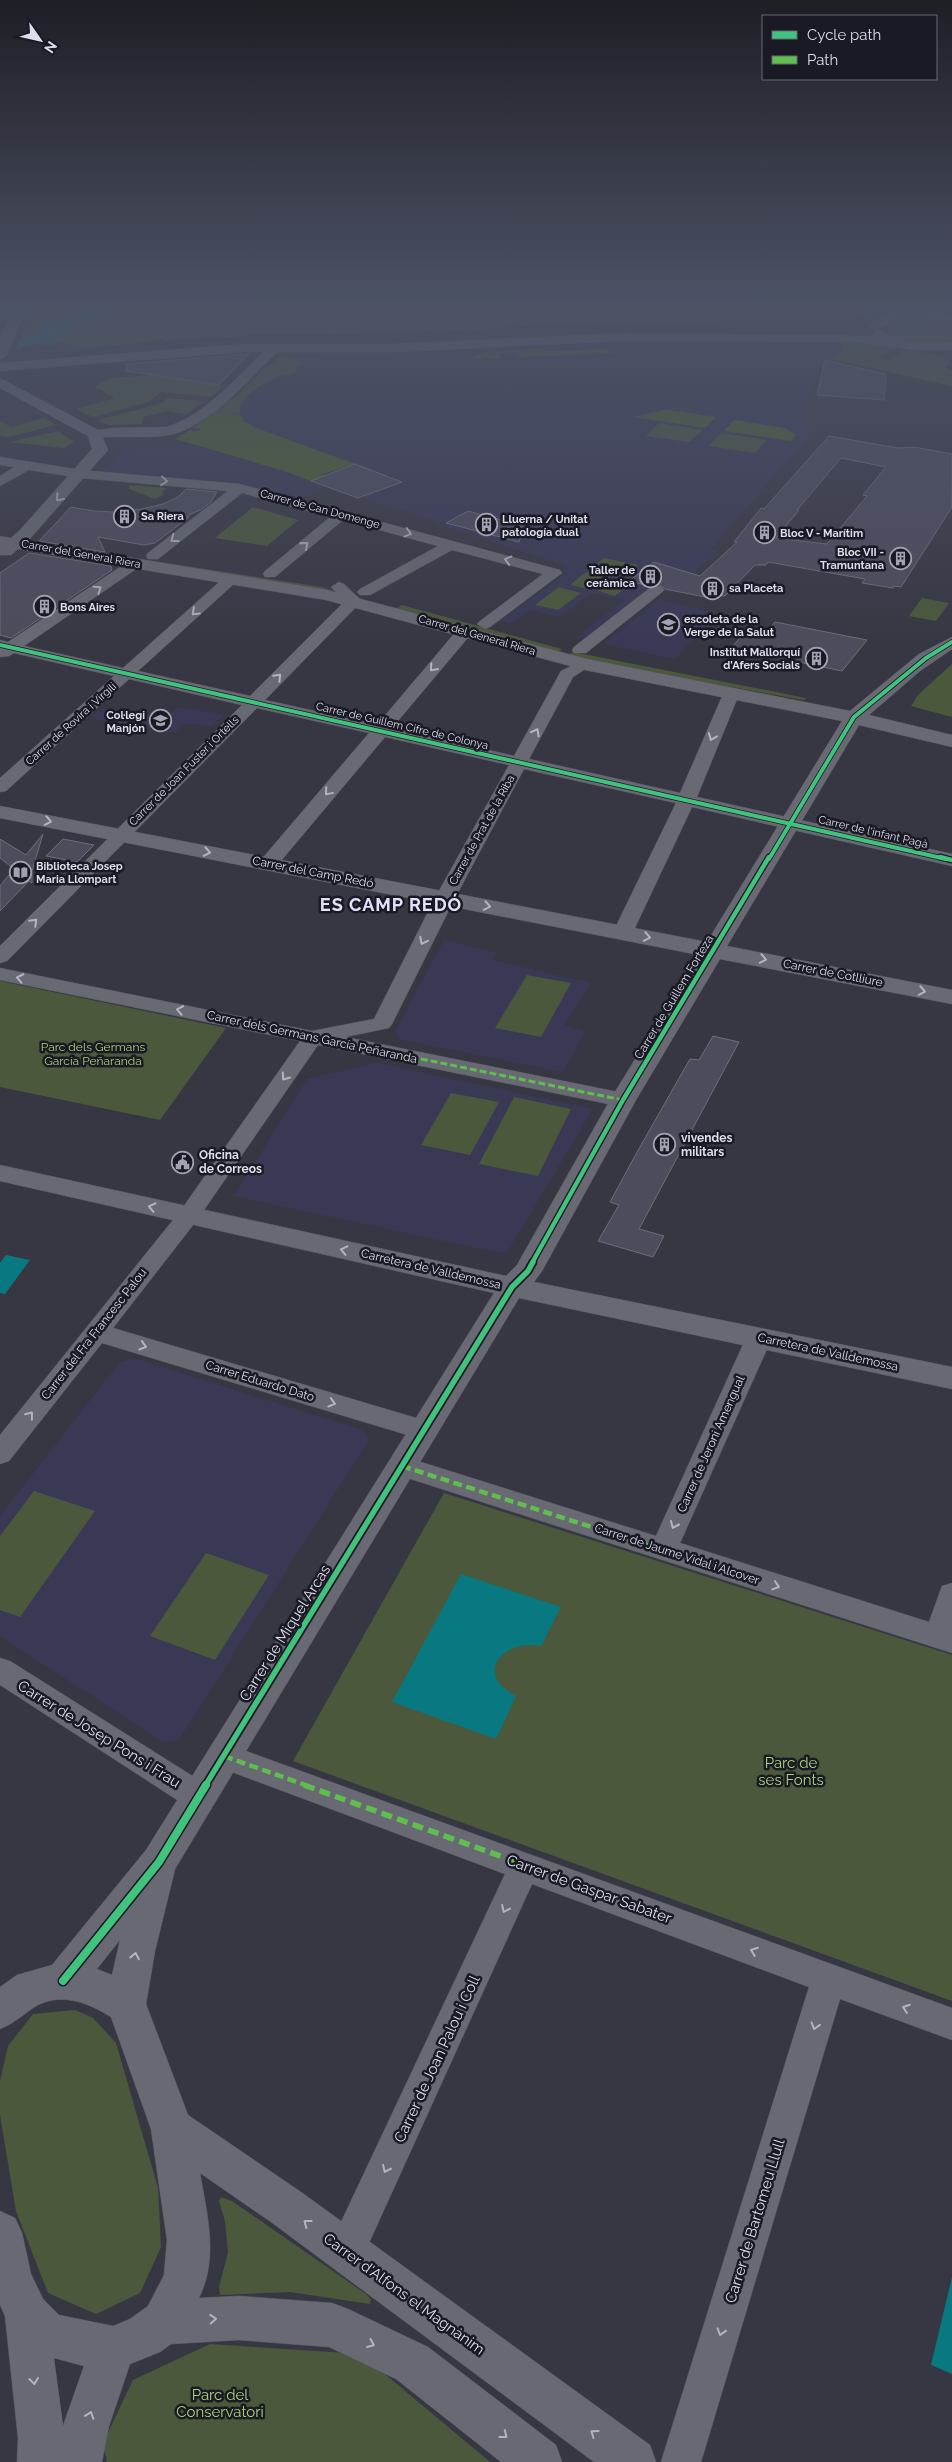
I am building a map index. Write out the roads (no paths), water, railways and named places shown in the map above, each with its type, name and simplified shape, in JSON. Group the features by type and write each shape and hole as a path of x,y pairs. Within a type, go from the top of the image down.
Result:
{"main road":[{"path":"0,555 81,474 100,450 94,434 68,418"},
{"name":"Carrer del General Riera","path":"0,530 14,539 134,564 359,597 485,624 582,657 732,692 952,728"},
{"name":"Carrer del General Riera","path":"14,539 153,556 339,587 381,608 465,632 860,713 952,741"},
{"path":"860,713 868,693 880,678 925,643 952,630"},
{"path":"860,713 917,663 952,642"},
{"name":"Carrer de Guillem Forteza","path":"512,1287 528,1271 623,1100 715,950 789,824 860,713"},
{"name":"Carrer del Camp Redó","path":"0,812 715,950"},
{"name":"Carrer de Cotlliure","path":"715,950 952,997"},
{"name":"Carretera de Valldemossa","path":"0,1173 512,1287 952,1378"},
{"name":"Carrer de Miquel Arcas","path":"63,1981 159,1862 512,1287"},
{"name":"Carrer de Miquel Arcas","path":"126,2004 136,1951 159,1862"},
{"path":"0,2010 31,1988 63,1981 96,1987 126,2004 172,2129 189,2240 186,2278 164,2322 144,2336 113,2348 71,2341 46,2333 27,2315"},
{"name":"Carrer d'Alfons el Magnànim","path":"172,2129 286,2207 633,2462"},
{"path":"0,2233 10,2277 27,2315 41,2438 40,2462"},
{"path":"164,2322 239,2318 332,2325 412,2363 539,2462"},
{"path":"79,2462 86,2426 113,2348"}],"street":[{"path":"94,434 115,431 169,431 180,427 193,418"},
{"name":"Carrer de Can Domenge","path":"0,462 81,474 240,488 554,573 485,624"},
{"path":"0,482 26,466"},
{"path":"153,556 240,488"},
{"path":"270,574 340,515"},
{"name":"Carrer de Joan Fuster i Ortells","path":"0,957 252,702 359,597 452,544"},
{"path":"4,649 134,564"},
{"name":"Carrer de Rovira i Virgili","path":"0,787 128,674 231,578"},
{"name":"Carrer de Prat de la Riba","path":"313,1037 382,1024 445,898 567,674 582,657 656,590"},
{"path":"268,864 465,632"},
{"name":"Carrer de Guillem Cifre de Colonya","path":"4,649 128,674 789,824"},
{"path":"623,932 686,800 732,692"},
{"name":"Carrer de l'infant Pagà","path":"789,824 952,860"},
{"name":"Carrer dels Germans García Peñaranda","path":"0,974 623,1100"},
{"name":"Carrer del Fra Francesc Palou","path":"0,1454 189,1215 313,1037"},
{"name":"Carrer Eduardo Dato","path":"96,1332 424,1430"},
{"name":"Carrer de Jeroni Amengual","path":"663,1550 759,1338"},
{"name":"Carrer de Jaume Vidal i Alcover","path":"402,1466 946,1639"},
{"path":"946,1639 952,1594"},
{"name":"Carrer de Josep Pons i Frau","path":"0,1670 199,1797"},
{"name":"Carrer de Gaspar Sabater","path":"224,1756 525,1865 952,2024"},
{"name":"Carrer de Joan Palou i Coll","path":"346,2252 525,1865"},
{"name":"Carrer de Bartomeu Llull","path":"681,2462 830,1979"}],"place":[{"name":"Sa Riera","path":"125,516"},
{"name":"Lluerna / Unitat patología dual","path":"486,525"},
{"name":"Bloc V - Marítim","path":"764,533"},
{"name":"Bloc VII - Tramuntana","path":"900,558"},
{"name":"Taller de ceràmica","path":"651,576"},
{"name":"sa Placeta","path":"713,588"},
{"name":"Bons Aires","path":"44,607"},
{"name":"escoleta de la Verge de la Salut","path":"668,625"},
{"name":"Institut Mallorquí d'Afers Socials","path":"816,658"},
{"name":"Col·legi Manjón","path":"161,721"},
{"name":"Biblioteca Josep Maria Llompart","path":"20,872"},
{"name":"vivendes militars","path":"665,1145"},
{"name":"Oficina de Correos","path":"183,1162"}],"district":[{"name":"ES CAMP REDÓ","path":"391,904"}],"park label":[{"name":"Parc dels Germans García Peñaranda","path":"93,1054"},
{"name":"Parc de ses Fonts","path":"791,1772"},
{"name":"Parc del Conservatori","path":"220,2404"}]}
